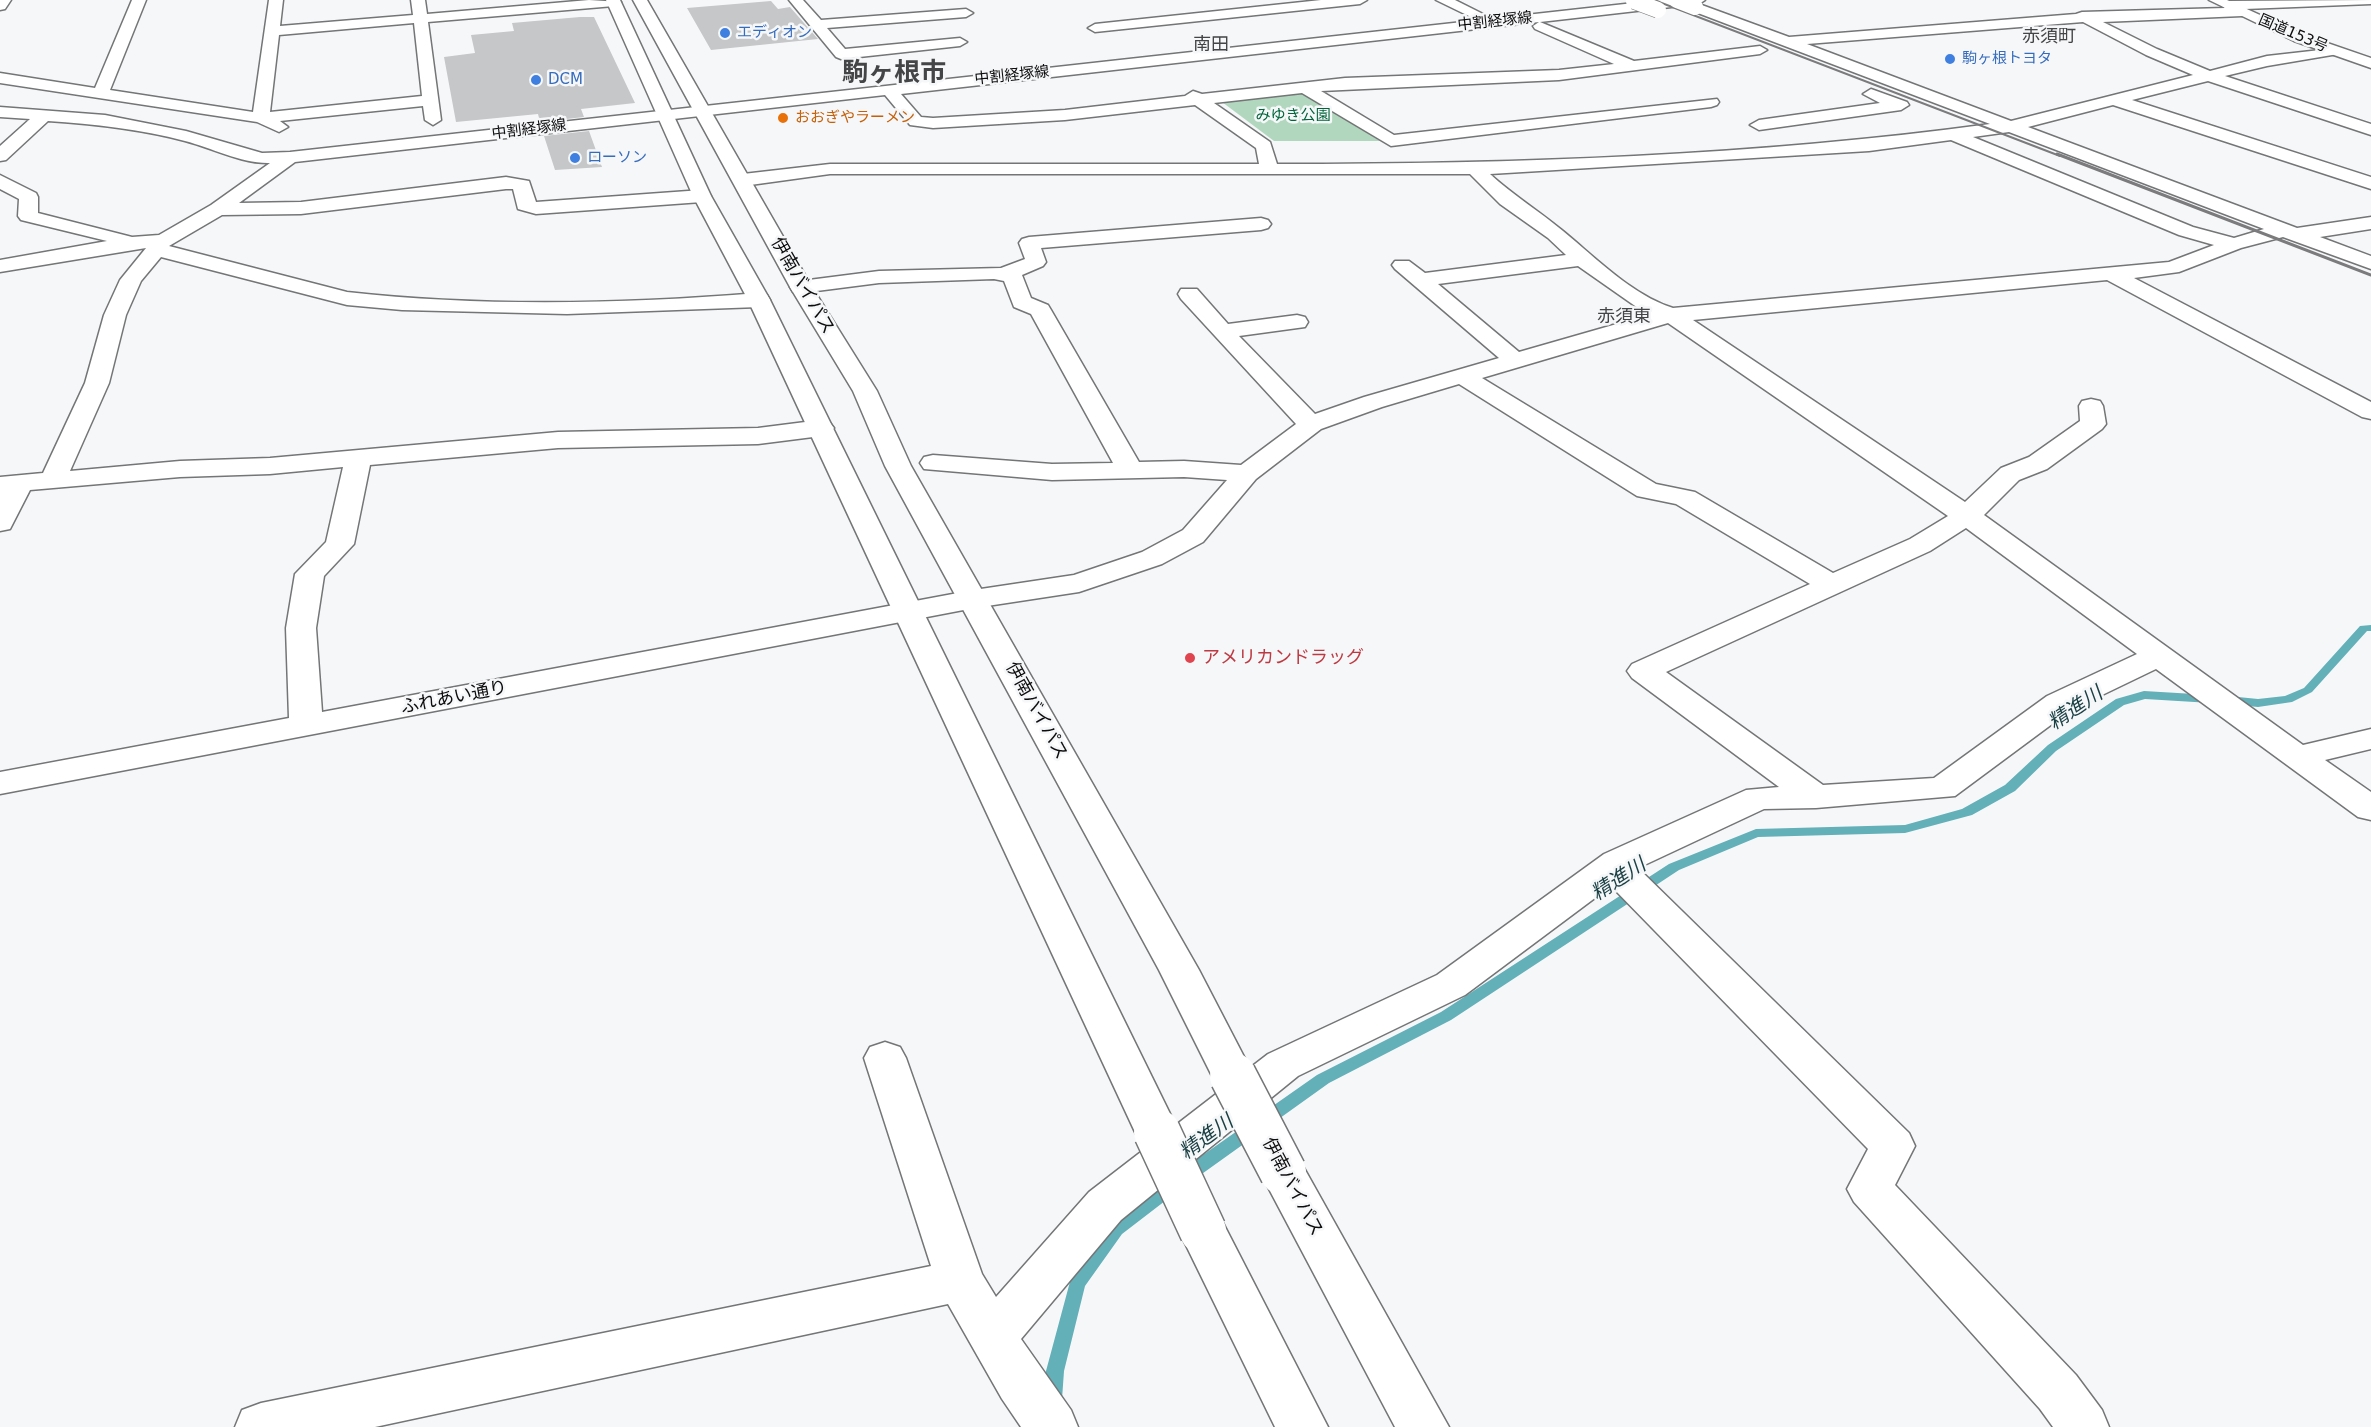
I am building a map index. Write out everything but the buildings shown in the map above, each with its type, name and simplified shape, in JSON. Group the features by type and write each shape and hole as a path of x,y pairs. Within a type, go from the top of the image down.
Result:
{"main road":[{"path":"0,6 4,0"},
{"path":"100,94 139,0"},
{"path":"261,118 276,0"},
{"path":"418,0 436,140"},
{"path":"796,0 841,54 965,45 954,35 970,6"},
{"path":"1162,74 1121,46 1093,21 1242,6 1360,0"},
{"path":"1443,0 1478,15"},
{"path":"1622,0 1304,33 1311,42 1329,50 1346,50 1665,13 1634,0"},
{"path":"1677,0 1696,3 1770,49"},
{"path":"2222,2 2371,0"},
{"path":"271,31 623,1 664,114 702,196 759,300 1203,1231 1302,1427"},
{"name":"伊南バイパス","path":"623,1 702,110 801,287 865,391 898,466 1179,970 1283,1172 1423,1427"},
{"name":"国道153号","path":"2222,2 2333,51 2371,63"},
{"name":"中割経塚線","path":"0,112 147,127 261,158 290,157 1311,42 1696,3"},
{"path":"817,25 970,6"},
{"path":"2065,6 2121,39 2208,76 2371,130"},
{"path":"888,89 916,121 933,123 1065,115 1345,83 1559,75 1770,49 2085,18 2242,12"},
{"path":"1540,26 1661,80"},
{"path":"1728,38 1770,49 2008,127 2371,263"},
{"path":"743,180 830,169 1475,169 1869,146 2008,127 2267,61 2333,51"},
{"path":"985,63 1002,77"},
{"path":"0,78 261,118 430,100"},
{"path":"1759,125 1901,105 1851,86"},
{"path":"1180,87 1264,146 1269,170"},
{"path":"1304,87 1391,141 1711,102"},
{"path":"1681,89 1809,150"},
{"path":"2111,99 2371,183"},
{"path":"0,156 44,115"},
{"path":"261,118 282,129 280,136 269,144 261,158"},
{"path":"1955,135 2186,231 2234,244"},
{"path":"0,266 151,244 218,209 290,157"},
{"path":"1475,169 1507,200 1555,234 1582,259 1650,308 1671,315 1967,516 2160,655 2296,757 2371,809"},
{"path":"0,181 29,197 28,216 151,244 348,298 380,302 535,307 697,306 759,300"},
{"path":"218,209 302,208 506,183 522,184 525,205 536,208 702,196"},
{"name":"ふれあい通り","path":"0,783 907,614 974,599 1078,583 1152,558 1194,536 1247,473 1312,424 1374,402 1671,315 2172,268 2234,244 2290,232 2371,223"},
{"path":"1004,275 1036,262 1029,243 1261,224"},
{"path":"54,478 97,383 115,315 151,244"},
{"path":"1422,280 1582,259"},
{"path":"1402,265 1515,360"},
{"path":"801,287 879,277 994,273 1013,277 1022,302 1040,310 1131,471"},
{"path":"2111,274 2371,412"},
{"path":"1189,294 1297,413 1312,424"},
{"path":"1223,332 1297,322"},
{"path":"1461,376 1647,490 1685,498 1833,585"},
{"path":"1816,797 1643,671 1920,545 1967,516 2010,474 2038,463 2093,424 2091,406"},
{"path":"0,523 10,483 180,469 270,466 558,440 758,436 821,428"},
{"path":"306,726 301,628 310,574 340,544 358,457"},
{"path":"933,463 1052,472 1184,469 1247,473"},
{"path":"993,1336 1105,1206 1283,1065 1451,985 1631,881 1758,798 1816,797 1943,788 2060,703 2160,655"},
{"path":"2296,757 2371,739"},
{"path":"1631,881 1893,1146 1870,1189 2058,1392 2083,1427"},
{"path":"885,1058 960,1281 1020,1383 1052,1427"},
{"path":"261,1427 960,1281"}],"green space":[{"name":"みゆき公園","path":"1303,92 1380,141 1274,141 1222,102"}],"waterway":[{"name":"精進川","path":"2228,700 2258,703 2288,699 2308,690 2364,628 2371,628"},
{"name":"精進川","path":"1186,1176 1323,1079 1446,1016 1674,867 1756,833 1905,829 1967,812 2010,788 2052,748 2120,702 2144,695 2211,699"},
{"name":"精進川","path":"1050,1427 1055,1371 1077,1283 1116,1229 1172,1186"}],"railway":[{"path":"1654,0 2060,156"},
{"path":"2057,154 2371,275"}],"place":[{"name":"エディオン","path":"725,33"},
{"name":"駒ヶ根トヨタ","path":"1950,59"},
{"name":"DCM","path":"536,80"},
{"name":"おおぎやラーメン","path":"783,118"},
{"name":"ローソン","path":"575,158"},
{"name":"アメリカンドラッグ","path":"1190,658"}],"district":[{"name":"赤須町","path":"2049,37"},
{"name":"南田","path":"1211,45"},
{"name":"駒ヶ根市","path":"894,74"},
{"name":"赤須東","path":"1624,317"}]}
